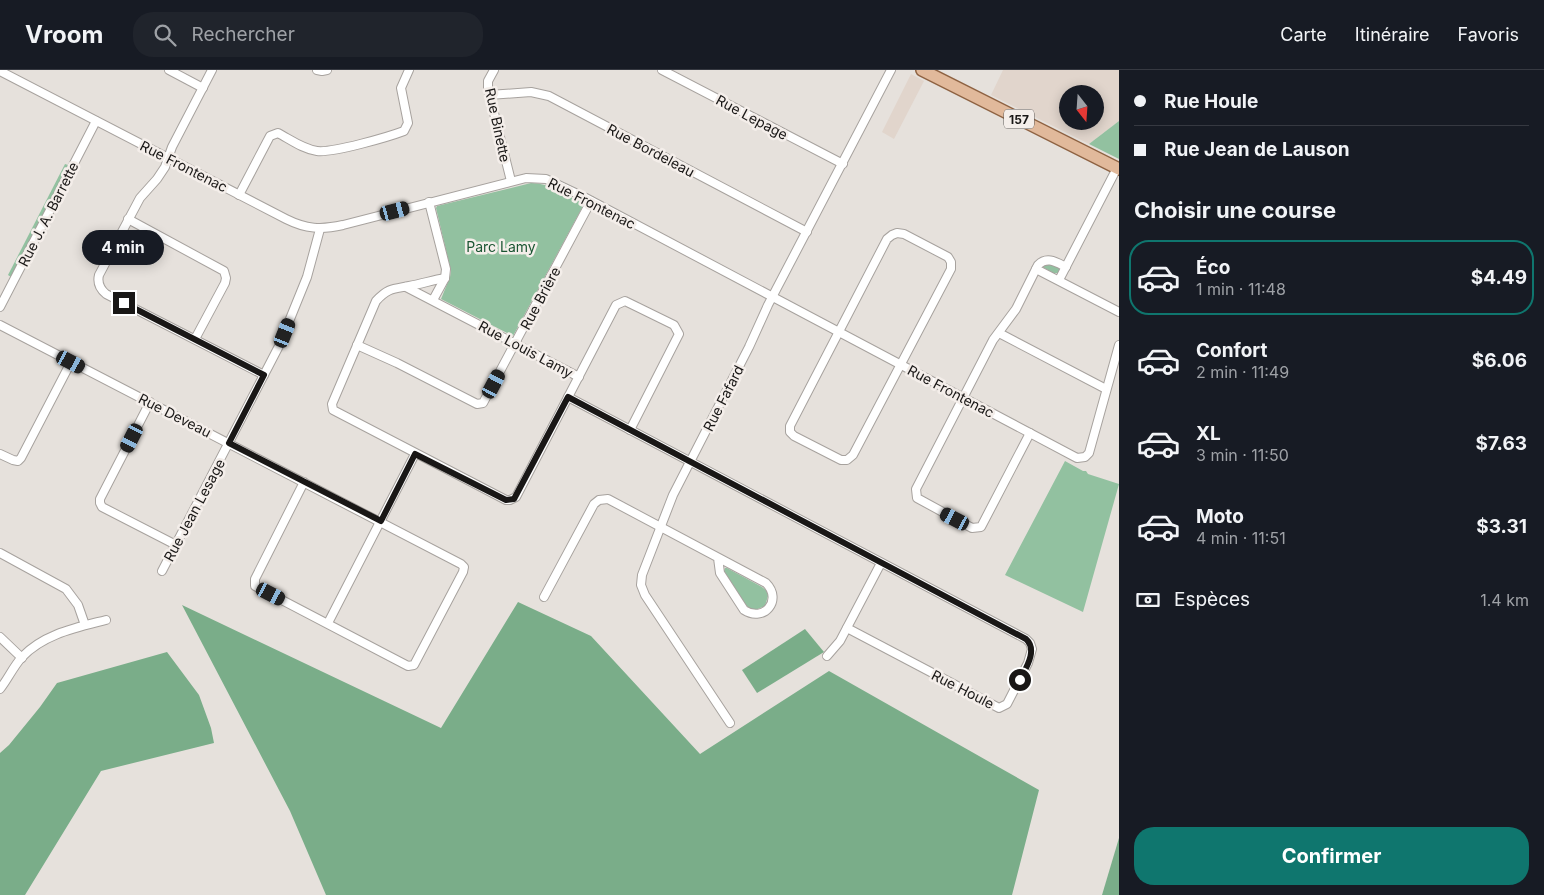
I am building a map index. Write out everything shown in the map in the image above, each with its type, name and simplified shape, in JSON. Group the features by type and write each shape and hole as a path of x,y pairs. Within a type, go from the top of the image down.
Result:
{"main road":[{"name":"157","path":"922,70 1118,169"}],"street":[{"path":"6,70 14,78"},
{"path":"169,70 203,88"},
{"path":"212,70 161,174 140,198 99,275 98,283 106,294 264,375"},
{"path":"317,70 327,70"},
{"path":"239,195 270,136 274,133 278,133 309,149 321,151 339,149 407,128 408,120 401,88 409,70"},
{"name":"Rue Binette","path":"494,70 488,81 489,95 510,181"},
{"name":"Rue Lepage","path":"662,70 843,164"},
{"name":"Rue Fafard","path":"730,723 650,603 642,588 642,575 673,495 891,70"},
{"name":"Rue Frontenac","path":"0,71 239,195 309,228 320,229 343,225 510,181 529,177 543,178 591,201 1075,457 1082,458 1089,453 1106,389"},
{"name":"Rue Bordeleau","path":"489,95 530,92 548,96 807,232"},
{"name":"Rue J. A. Barrette","path":"0,308 96,121"},
{"path":"1059,280 1118,169"},
{"name":"Rue Brière","path":"357,345 479,404 484,401 591,201"},
{"path":"430,202 445,266 444,278 433,300"},
{"path":"128,219 224,271 225,283 195,339"},
{"name":"Rue Jean Lesage","path":"162,571 282,340 314,257 320,229"},
{"path":"894,233 904,234 948,257 952,262 952,266 901,364 851,457 847,460 841,460 792,435 790,426 838,332 887,239 894,233"},
{"path":"1030,434 981,527 972,528 920,501 916,496 916,489 962,398 993,340 1016,309 1040,262 1053,260 1066,267"},
{"path":"1036,269 1119,312"},
{"name":"Rue Louis Lamy","path":"406,287 444,278"},
{"name":"Rue Louis Lamy","path":"400,286 433,300 579,377 516,497 512,500 506,500 333,410 332,404 376,301 390,289 400,286"},
{"path":"579,377 616,305 620,302 629,302 677,328 679,334 676,342 630,430"},
{"name":"Rue Deveau","path":"0,324 381,521 459,562 464,567 415,664 412,666 328,623"},
{"path":"999,333 1106,389 1119,345"},
{"path":"0,454 18,461 21,458 71,362"},
{"name":"Rue Houle","path":"568,397 1028,641 1032,649 1030,658 1011,697 1005,706 997,708 847,628"},
{"path":"150,402 100,499 100,503 102,507 176,545"},
{"path":"304,482 254,584 328,623 415,454"},
{"path":"544,597 594,504 599,500 608,500 766,583 770,587 773,598 769,608 760,614 744,610 720,573 718,558"},
{"path":"0,553 66,589 78,605 86,625"},
{"path":"827,656 838,645 881,563"},
{"path":"0,690 22,658 45,639 106,620"},
{"path":"0,637 22,658"}],"shaded area":[{"path":"1003,70 1119,70 1119,121 1089,144 1061,130 1104,130 1104,85 1059,85 1059,129 991,95"},
{"path":"911,74 924,81 894,139 882,132"}],"green space":[{"path":"1119,121 1119,159 1089,144"},
{"path":"65,164 68,165 11,277 8,275"},
{"name":"Parc Lamy","path":"531,183 545,185 558,190 582,203 583,206 513,336 441,299 451,271 436,208 437,206"},
{"path":"1051,263 1060,268 1058,273 1053,273 1041,266 1042,264"},
{"path":"1065,461 1086,471 1088,474 1119,484 1083,612 1005,575"},
{"path":"725,568 767,591 768,596 765,606 755,610 749,608 724,571"},
{"path":"518,602 591,636 700,754 829,671 1039,790 1012,895 326,895 290,811 182,605 441,728"},
{"path":"805,629 824,652 757,693 742,670"},
{"path":"167,652 199,695 211,728 214,743 101,771 25,895 0,895 0,753 9,745 40,707 57,683"},
{"path":"1119,838 1119,895 1102,895"}],"route":[{"path":"124,303 264,375 229,443 381,521 415,454 506,500 514,499 568,397 1026,639 1032,649 1020,680"}]}
